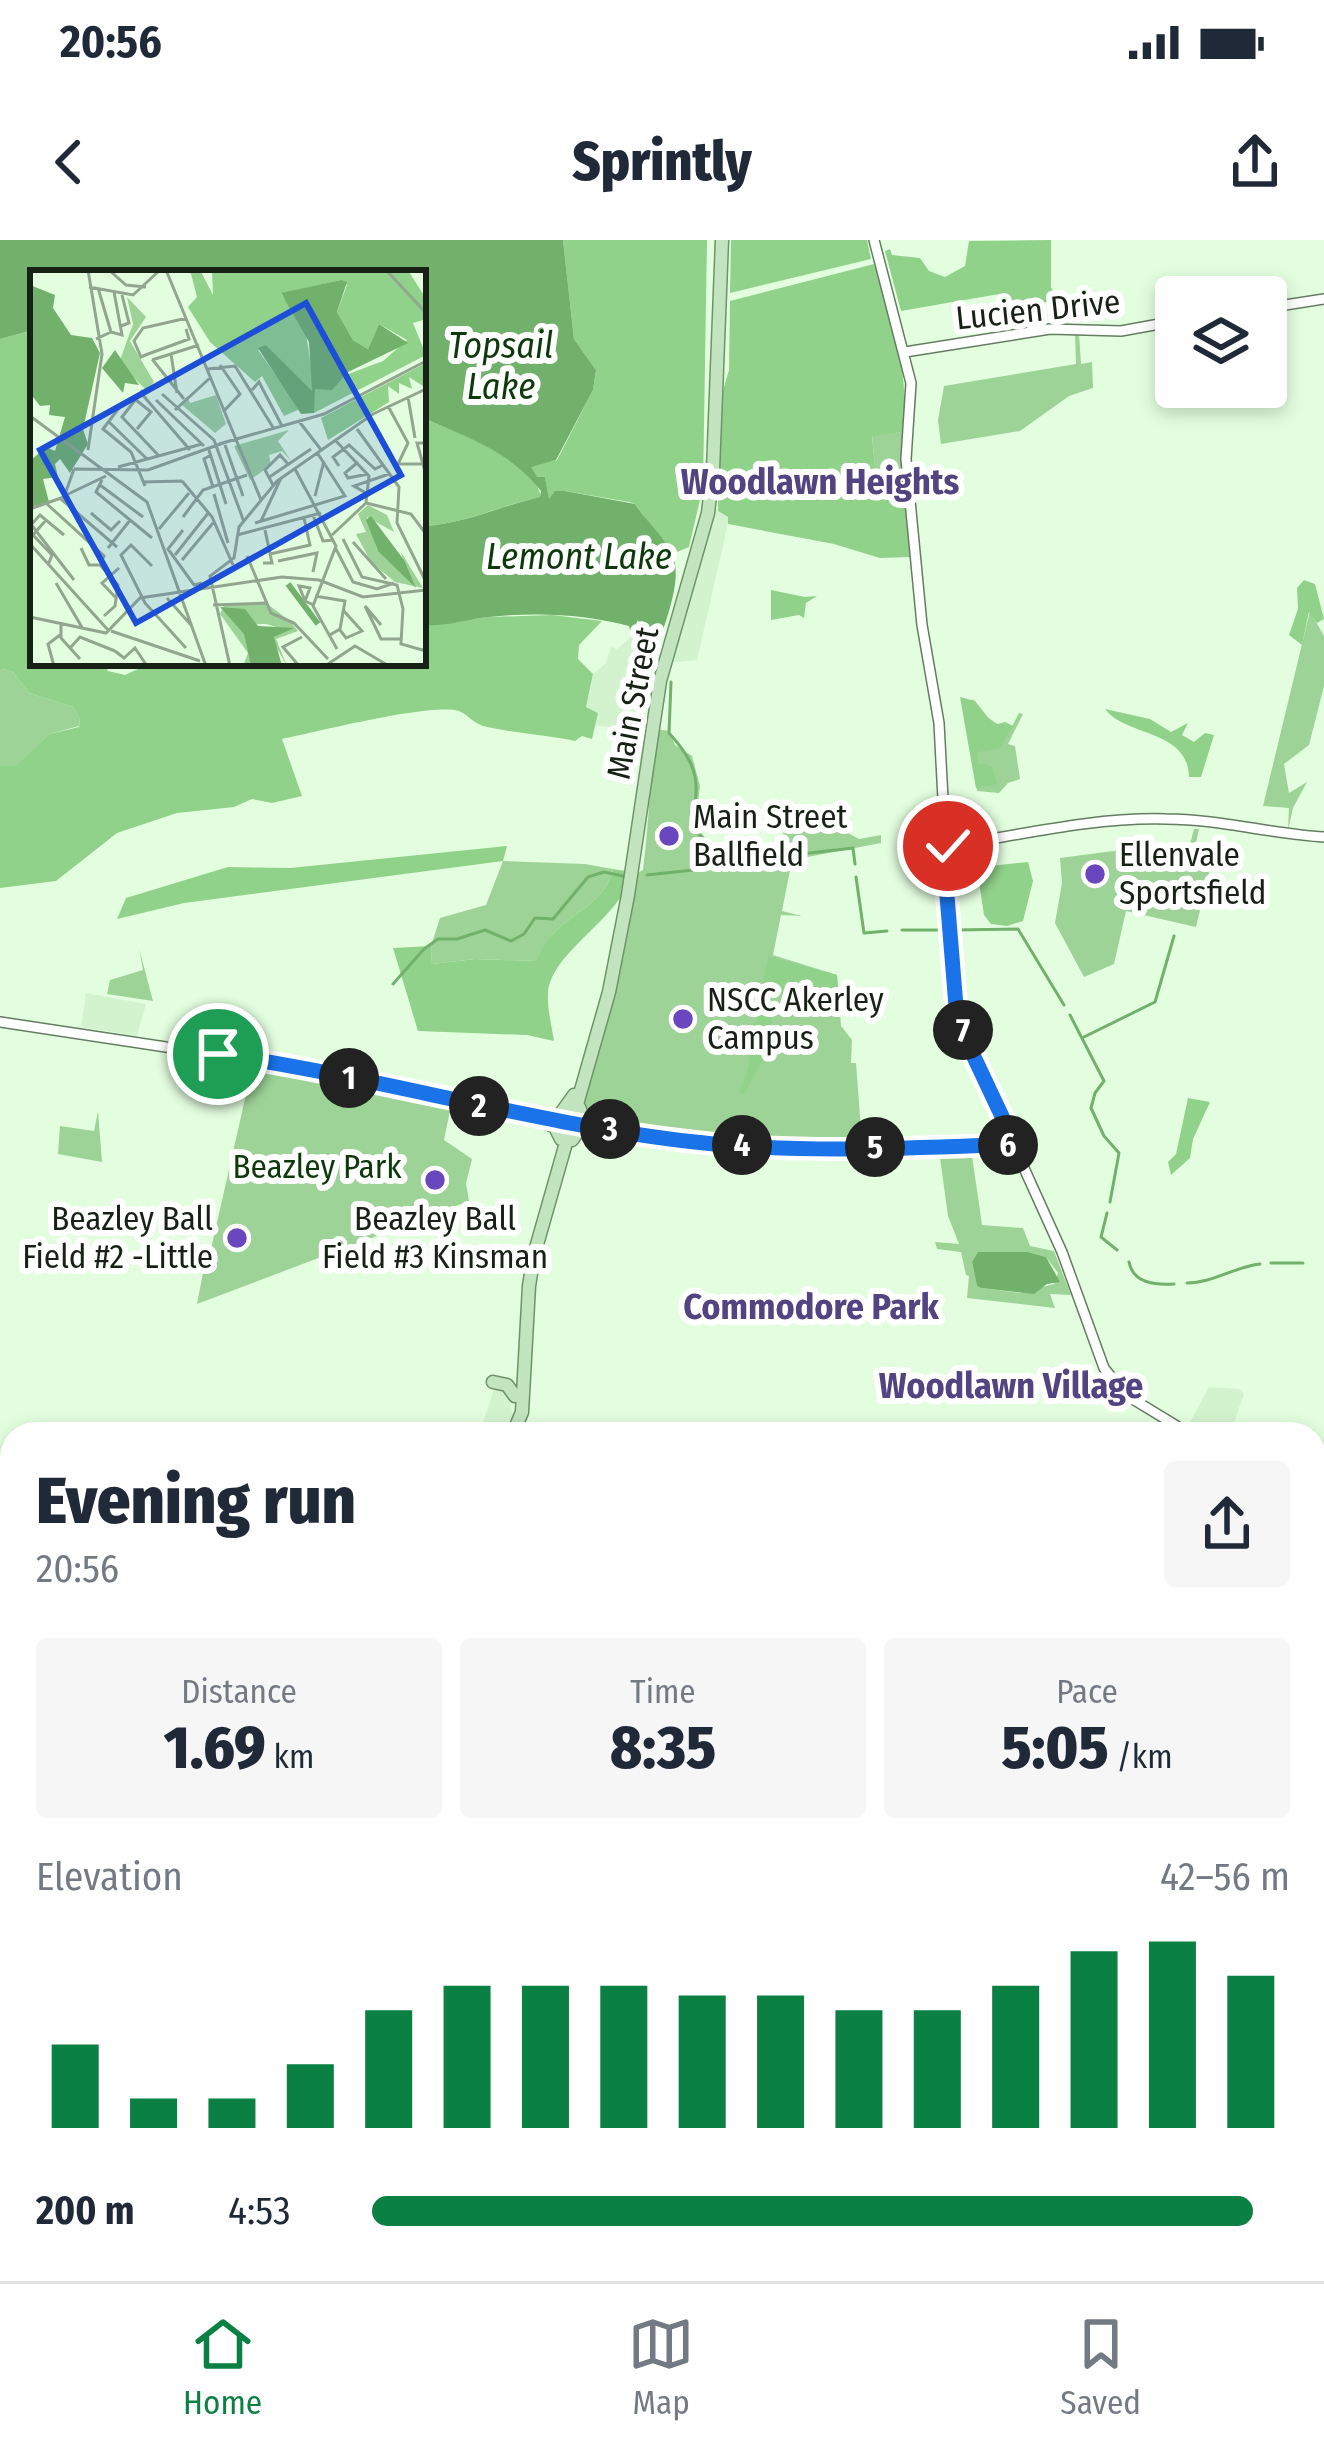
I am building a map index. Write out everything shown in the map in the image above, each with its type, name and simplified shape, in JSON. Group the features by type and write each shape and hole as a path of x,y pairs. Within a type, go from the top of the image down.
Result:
{"main road":[{"name":"Main Street","path":"521,1422 529,1286 547,1189 614,962 660,681 712,492 722,240"},
{"path":"534,1117 560,1116 576,1099"},
{"path":"576,1099 581,1116 593,1126"},
{"path":"534,1117 555,1127 564,1142 593,1126"},
{"name":"Main Street","path":"519,1422 515,1396 519,1322 523,1292 529,1286"},
{"path":"493,1382 507,1385 515,1396"}],"street":[{"path":"874,240 905,352 911,396 906,459 922,625 939,724 956,1006 966,1040 1062,1252 1106,1372 1129,1398 1170,1422"},
{"path":"1287,305 1324,299"},
{"name":"Lucien Drive","path":"905,352 1050,329 1120,331 1155,325"},
{"path":"943,847 1141,819 1202,821 1258,832 1324,837"},
{"path":"0,1022 254,1060 657,1137 744,1145 1015,1144"}],"shaded area":[{"path":"563,240 707,240 703,487 689,547 672,554 635,504 565,491 549,501 545,477 536,477 530,466 557,460 593,390 596,370 574,339"},
{"path":"731,240 867,240 871,259 730,293"},
{"path":"1051,240 1051,287 1058,301 1019,305 999,294 901,311 885,251 920,258 929,271 945,277 965,266 969,241"},
{"path":"874,264 898,347 904,389 902,432 872,436 877,487 903,486 910,557 880,558 834,544 728,524 728,517 718,511 719,404 729,370 730,301"},
{"path":"30,331 30,666 106,666 125,675 144,666 426,666 426,625 552,615 602,621 579,645 578,659 593,674 586,707 598,713 592,739 582,736 575,741 494,728 479,725 459,711 445,710 399,714 282,739 302,796 272,803 252,799 234,807 177,813 117,833 56,881 0,888 0,766 16,766 49,734 79,727 80,719 73,707 29,693 13,672 0,672 0,339"},
{"path":"426,419 510,459 535,483 541,497 426,526"},
{"path":"710,506 728,517 728,524 697,660 666,663"},
{"path":"1304,580 1315,584 1324,619 1317,623 1309,612 1302,645 1289,635 1298,609 1297,588"},
{"path":"771,590 817,596 806,603 804,618 771,620"},
{"path":"631,637 646,651 657,653 641,731 593,725 597,713 586,708 593,674 606,663 611,647 617,649"},
{"path":"960,697 975,701 994,725 1013,726 999,749 978,752 978,763 992,766 997,784 976,788"},
{"path":"1105,709 1150,719 1171,732 1188,723 1182,735 1194,742 1205,733 1214,735 1201,777 1189,777 1186,761 1168,742 1127,725"},
{"path":"507,846 503,861 184,903 117,919 126,898 228,867 290,868"},
{"path":"1028,862 1033,881 1023,921 991,924 984,915 979,882 986,879 980,867"},
{"path":"613,869 632,872 626,889 552,978 548,1000 554,1041 527,1035 418,1031 393,948 431,946 432,964 475,959 536,961 552,935 604,890"},
{"path":"768,956 837,975 838,990 769,995 773,1040 744,1095 739,1092 747,1073"},
{"path":"86,993 146,1004 137,1036 81,1027"},
{"path":"1188,1098 1210,1102 1190,1158 1171,1175 1168,1162 1176,1154"},
{"path":"496,1383 508,1389 514,1422 483,1422"},
{"path":"1209,1387 1239,1389 1244,1394 1234,1422 1190,1422"}],"green space":[{"path":"1075,334 1079,334 1081,364 1092,362 1093,388 1069,396 1020,431 941,444 938,420 944,386 1076,364"},
{"path":"902,432 903,486 877,488 872,435"},
{"path":"1310,611 1324,636 1324,686 1309,745 1284,764 1289,793 1307,782 1288,830 1289,808 1263,806"},
{"path":"3,669 13,672 29,693 73,707 80,719 79,726 49,734 16,767 0,766"},
{"path":"973,699 983,714 1009,732 1019,713 1023,714 1008,744 1015,746 1020,779 999,793 977,791 963,708"},
{"path":"656,729 669,731 675,745 692,756 700,786 695,826 722,857 771,849 787,822 825,821 859,839 881,835 881,843 792,860 782,911 802,916 781,915 773,955 837,975 841,1026 852,1040 851,1063 856,1063 862,1144 722,1146 606,1126 606,1120 578,1115 629,924 637,873 643,870"},
{"path":"1194,829 1199,829 1196,843 1215,847 1196,927 1126,911 1114,964 1084,977 1055,923 1062,883 1060,858 1136,848 1189,848"},
{"path":"503,861 613,869 604,890 552,935 537,961 475,959 432,964 431,946 440,918 486,905"},
{"path":"139,948 153,1001 107,994 110,980 143,970"},
{"name":"Beazley Park","path":"252,1068 451,1106 444,1140 472,1159 466,1183 469,1201 197,1304 207,1252 160,1241 211,1249"},
{"path":"98,1111 102,1162 58,1154 60,1126 94,1131"},
{"path":"971,1149 982,1225 1023,1228 1030,1246 1054,1251 1071,1295 1050,1294 1055,1308 967,1298 969,1276 961,1252 937,1249 935,1242 959,1244 948,1216 939,1150","holes":["978,1252 1028,1252 1046,1257 1058,1273 1054,1284 1019,1293 977,1286 972,1262"]}],"water":[{"name":"Topsail Lake","path":"0,240 563,240 574,339 596,370 593,390 556,460 531,467 537,477 545,477 549,499 555,491 565,491 635,504 662,538 676,570 658,646 647,649 638,620 631,634 629,626 560,615 506,615 426,625 426,526 540,497 541,491 502,455 426,419 426,270 30,270 30,331 0,339"},
{"path":"978,1252 1028,1252 1046,1257 1060,1282 1047,1284 1034,1294 981,1288 972,1262"}],"waterway":[{"path":"671,682 669,733 691,765 695,802"},
{"path":"691,812 692,825 722,863 853,848 855,864"},
{"path":"647,875 721,863"},
{"path":"393,984 438,939 485,930 511,941 524,934 535,918 553,919 588,877 604,872 623,876"},
{"path":"856,877 864,933 887,931"},
{"path":"956,930 1018,929 1064,1005"},
{"path":"902,930 943,930"},
{"path":"1084,1037 1155,1002 1174,936"},
{"path":"1070,1015 1104,1081 1091,1108 1104,1136 1119,1153 1110,1202"},
{"path":"1107,1213 1101,1237 1117,1250"},
{"path":"1129,1262 1140,1278 1174,1284"},
{"path":"1271,1263 1303,1263"},
{"path":"1187,1283 1260,1264"}],"place":[{"name":"Main Street Ballfield","path":"669,836"},
{"name":"Ellenvale Sportsfield","path":"1095,874"},
{"name":"NSCC Akerley Campus","path":"683,1019"},
{"name":"Beazley Ball Field #3 Kinsman","path":"435,1180"},
{"name":"Beazley Ball Field #2 -Little","path":"237,1238"}],"district":[{"name":"Woodlawn Heights","path":"820,482"},
{"name":"Commodore Park","path":"811,1307"},
{"name":"Woodlawn Village","path":"1011,1386"}],"route":[{"path":"218,1054 534,1117 692,1142 822,1148 1015,1144 966,1040 956,1006 943,847 948,846"}],"water label":[{"name":"Lemont Lake","path":"579,557"}]}
